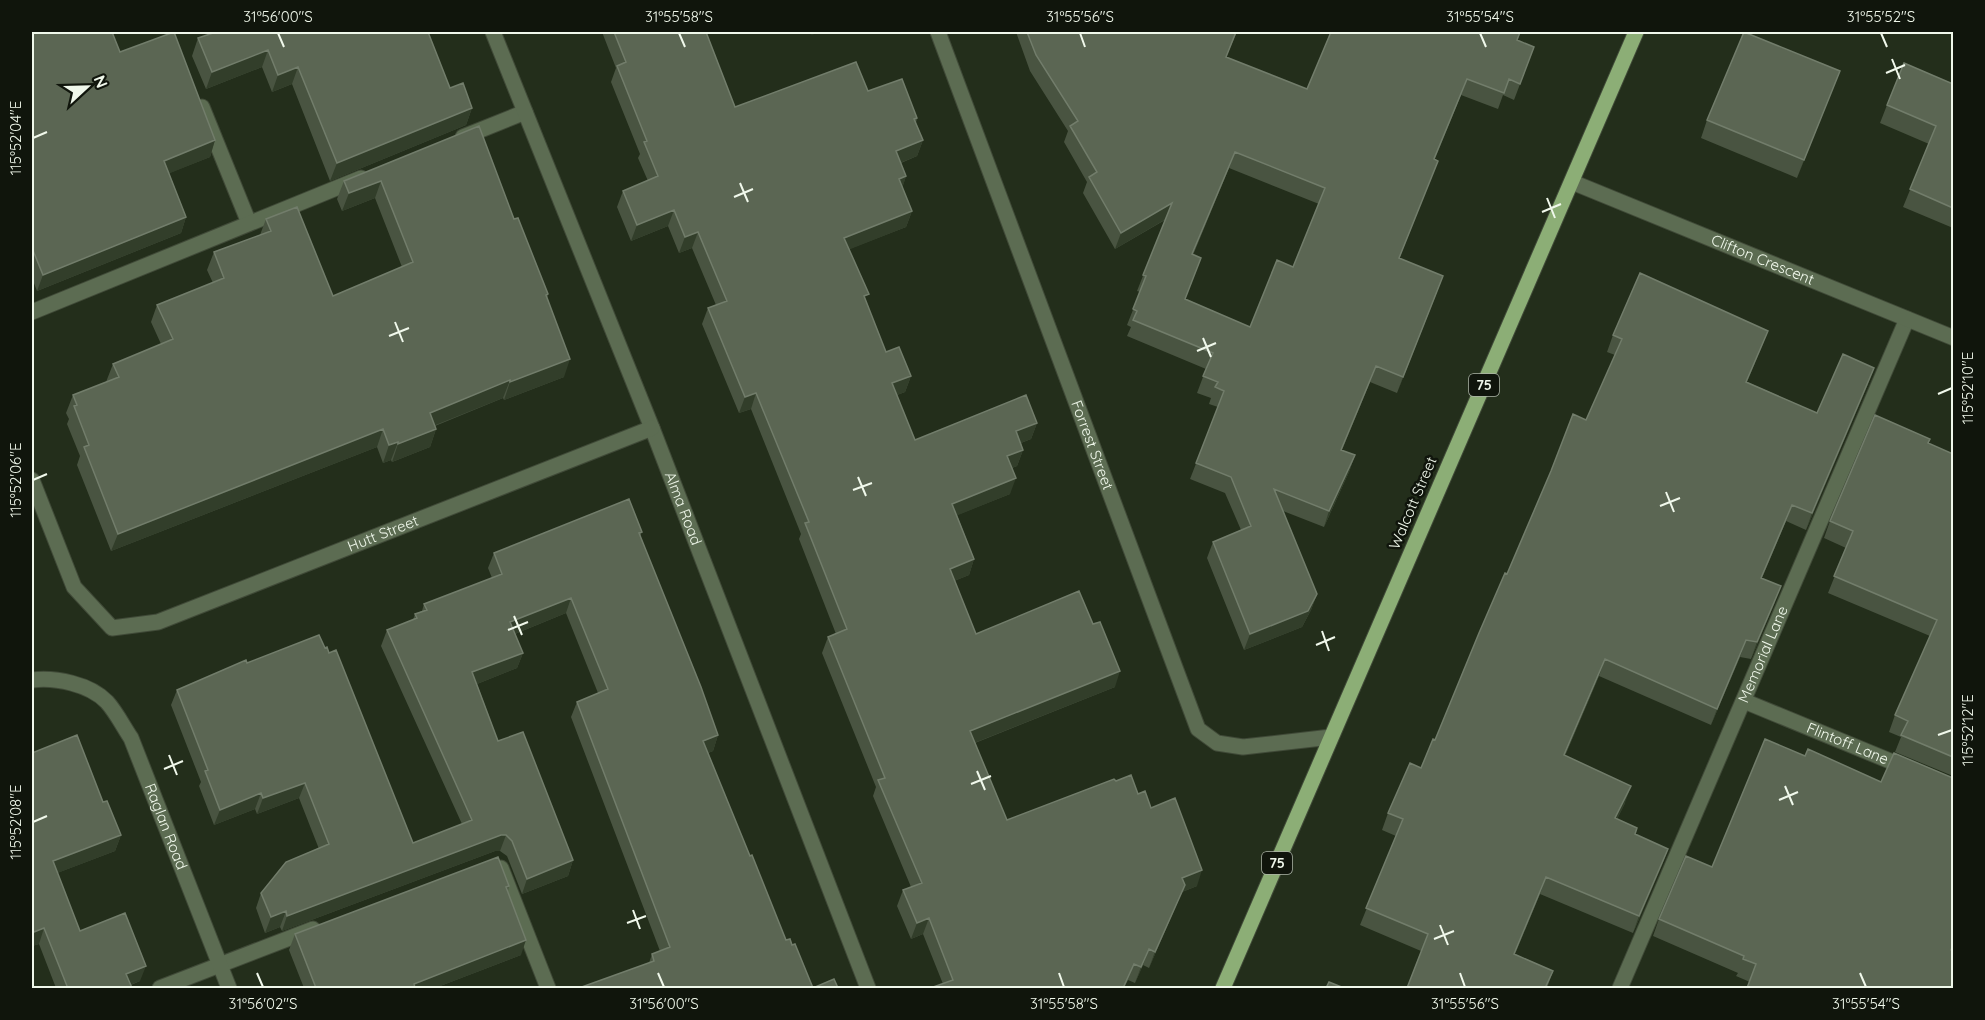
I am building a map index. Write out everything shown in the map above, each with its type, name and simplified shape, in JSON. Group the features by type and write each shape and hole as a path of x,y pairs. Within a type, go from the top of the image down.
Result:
{"main road":[{"name":"Walcott Street","path":"1223,988 1636,32"}],"street":[{"name":"Alma Road","path":"492,32 652,428 868,988"},
{"name":"Forrest Street","path":"938,32 1198,729 1217,743 1243,747 1331,738"},
{"path":"198,95 249,223"},
{"path":"447,143 525,112"},
{"path":"32,312 370,174"},
{"name":"Clifton Crescent","path":"1572,182 1953,338"},
{"name":"Memorial Lane","path":"1620,988 1907,319"},
{"name":"Hutt Street","path":"32,480 74,587 112,628 158,622 652,428"},
{"name":"Raglan Road","path":"32,680 77,683 106,701 131,738 230,988"},
{"name":"Flintoff Lane","path":"1744,701 1920,773"},
{"path":"487,864 498,860 548,988"},
{"path":"160,988 331,922"}],"building":[{"path":"32,32 112,32 120,52 174,32 215,140 164,161 186,217 43,275 32,248"},
{"path":"216,32 428,32 450,88 463,83 472,108 337,163 298,67 278,75 268,50 212,72 198,38"},
{"path":"614,32 706,32 735,107 856,62 868,91 902,79 923,140 896,151 906,176 899,179 912,211 844,238 869,294 864,296 886,352 899,347 911,376 892,383 915,440 1026,395 1037,423 1016,431 1023,450 1007,456 1016,478 952,504 974,559 950,569 976,634 1079,591 1093,624 1100,622 1120,671 970,731 1007,820 1114,779 1116,781 1131,775 1138,794 1145,791 1151,808 1175,798 1202,870 1182,878 1185,885 1155,952 1149,949 1141,967 1134,964 1123,988 933,987 953,980 929,918 917,923 903,890 922,883 878,780 885,778 828,637 847,629 805,523 809,522 756,393 745,397 708,308 727,301 698,232 685,237 674,210 637,225 623,191 658,176 644,142 647,141 617,66 626,62"},
{"path":"1027,32 1236,32 1226,57 1307,89 1331,32 1520,32 1517,40 1534,47 1520,84 1509,79 1504,93 1467,79 1434,159 1438,161 1399,258 1443,276 1403,377 1376,366 1341,450 1355,455 1329,511 1274,489 1317,594 1308,611 1250,634 1213,542 1251,526 1231,477 1196,463 1224,391 1215,387 1218,382 1203,376 1213,353 1133,320 1137,311 1133,309 1146,276 1143,275 1172,203 1121,233 1089,177 1097,172 1070,126 1078,121 1036,55","holes":["1235,152 1325,188 1293,267 1277,260 1250,327 1185,299 1201,258 1192,254"]},
{"path":"1744,32 1840,71 1804,160 1707,120"},
{"path":"1904,63 1953,84 1953,208 1910,189 1936,126 1887,105"},
{"path":"479,126 514,219 518,218 548,294 546,295 570,359 510,382 510,380 430,413 436,429 398,444 398,442 389,445 383,429 118,534 84,447 89,445 74,406 77,405 73,395 119,377 113,364 173,339 157,305 224,278 214,252 271,231 266,219 297,207 333,296 413,262 381,181 349,193 344,181"},
{"path":"1640,273 1768,331 1746,382 1817,413 1843,354 1874,368 1812,513 1792,505 1761,578 1781,586 1757,642 1746,640 1717,709 1605,659 1564,755 1631,786 1615,818 1637,828 1635,834 1668,849 1639,916 1546,877 1514,954 1553,971 1545,988 1407,988 1428,934 1366,908 1403,819 1388,813 1410,763 1421,768 1433,739 1435,740 1479,633 1551,471 1573,414 1586,420 1622,339 1613,335"},
{"path":"1875,415 1930,439 1928,443 1953,454 1953,757 1901,735 1908,721 1895,715 1937,620 1834,576 1853,531 1830,521"},
{"path":"629,499 642,532 639,533 718,735 703,741 786,940 790,939 792,945 795,944 813,988 579,988 654,961 652,954 670,947 577,702 608,689 571,598 510,622 523,653 472,672 498,741 523,732 573,860 527,879 512,841 506,835 501,835 287,916 286,911 271,917 261,893 286,862 329,844 305,783 263,798 261,793 220,810 205,771 208,770 177,690 246,660 247,663 319,635 329,653 336,650 413,843 472,820 387,630 417,618 415,614 427,610 424,604 502,574 494,553"},
{"path":"77,735 103,802 107,801 121,835 53,861 80,931 125,913 146,966 126,974 132,988 62,988 67,986 44,928 34,932 32,929 32,753"},
{"path":"1765,739 1805,756 1808,749 1881,782 1894,753 1953,778 1953,945 1951,950 1953,951 1953,988 1747,988 1756,964 1743,959 1744,956 1659,919 1686,856 1712,867"},
{"path":"498,857 509,886 506,887 526,940 414,984 415,988 316,988 295,934"},
{"path":"834,979 838,988 813,988"},
{"path":"1329,982 1344,988 1326,988"}]}
